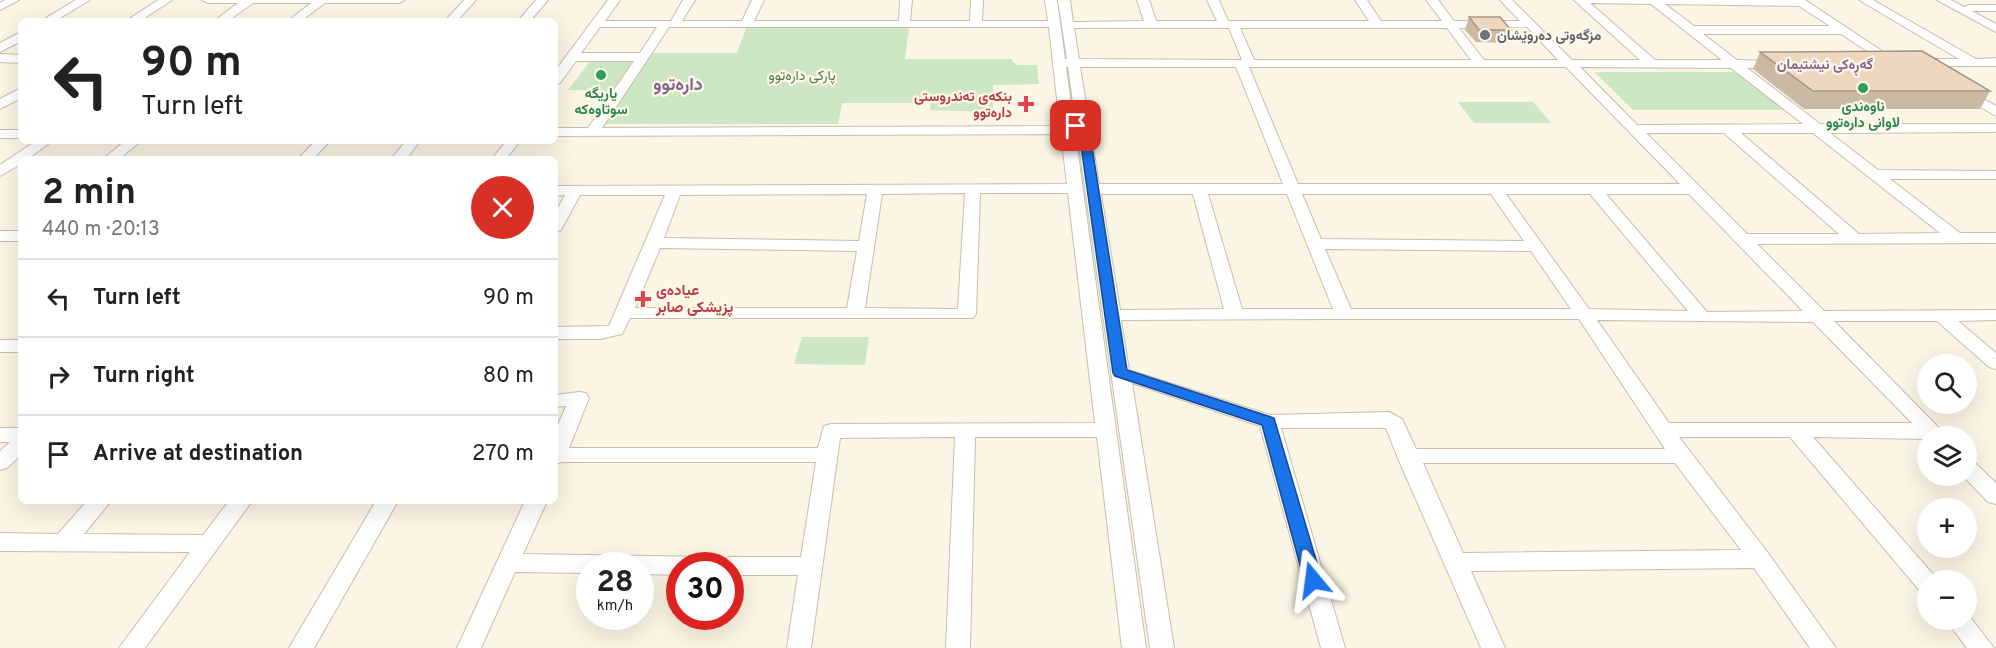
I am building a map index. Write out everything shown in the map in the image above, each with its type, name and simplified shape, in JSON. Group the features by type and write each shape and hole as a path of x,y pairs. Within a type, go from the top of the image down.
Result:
{"street":[{"path":"0,7 13,0"},
{"path":"52,18 84,0"},
{"path":"137,18 166,0"},
{"path":"208,0 399,0"},
{"path":"454,18 470,0"},
{"path":"527,18 542,0"},
{"path":"565,62 614,0"},
{"path":"592,132 643,57 689,0"},
{"path":"746,25 758,0"},
{"path":"903,25 906,0"},
{"path":"976,25 977,0"},
{"path":"1051,0 1054,24 1063,39 1084,189 1111,315 1162,648"},
{"path":"1063,39 1068,25 1064,0"},
{"path":"1143,0 1151,25"},
{"path":"1213,0 1229,25 1344,314"},
{"path":"1361,0 1378,25"},
{"path":"1432,0 1481,63"},
{"path":"1506,0 1927,426"},
{"path":"1580,0 1652,64"},
{"path":"1586,0 1799,1 1894,63"},
{"path":"1865,0 1974,62"},
{"path":"1942,0 1996,29"},
{"path":"1954,0 1996,23"},
{"path":"224,18 249,1"},
{"path":"298,18 321,1"},
{"path":"1654,1 1956,238"},
{"path":"1969,8 1996,8"},
{"path":"597,24 1054,24"},
{"path":"1068,25 1529,24"},
{"path":"1690,30 1843,30"},
{"path":"0,48 18,38"},
{"path":"565,62 643,57"},
{"path":"0,58 18,59"},
{"path":"1871,63 1996,62"},
{"path":"1066,63 1790,64"},
{"path":"1917,63 1996,112"},
{"path":"1635,129 1996,128"},
{"path":"1728,129 1856,239"},
{"path":"558,132 1074,130"},
{"path":"0,134 18,134"},
{"path":"23,156 41,144"},
{"path":"114,156 130,144"},
{"path":"308,156 320,144"},
{"path":"400,156 410,144"},
{"path":"501,156 511,144"},
{"path":"0,172 18,160"},
{"path":"1875,174 1996,175"},
{"path":"1084,189 1106,430 1134,648"},
{"path":"1199,189 1234,316"},
{"path":"1594,189 1702,317"},
{"path":"558,191 1694,189"},
{"path":"558,333 600,333 616,330 654,243 674,190"},
{"path":"855,313 875,190"},
{"path":"623,314 967,314 973,190"},
{"path":"1496,190 1681,456 1760,559 1824,648"},
{"path":"558,222 575,191"},
{"path":"1743,239 1996,238"},
{"path":"654,243 865,246"},
{"path":"1316,244 1536,246"},
{"path":"1111,315 1584,314 1702,317 1996,315"},
{"path":"1941,315 1996,363"},
{"path":"0,346 18,346"},
{"path":"1120,373 1269,422 1389,419 1395,424 1407,456 1457,562 1493,648"},
{"path":"558,400 579,398 558,449"},
{"path":"1269,422 1333,648"},
{"path":"958,648 965,430"},
{"path":"799,648 809,567 831,431 1106,430"},
{"path":"1663,430 1917,433"},
{"path":"1795,430 1917,571"},
{"path":"0,435 18,435"},
{"path":"0,463 18,446"},
{"path":"558,456 826,455"},
{"path":"1407,456 1681,456"},
{"path":"1977,477 1996,496"},
{"path":"64,542 97,504"},
{"path":"131,648 240,504"},
{"path":"302,648 385,504"},
{"path":"469,648 535,504"},
{"path":"0,542 209,544"},
{"path":"1457,562 1760,559"},
{"path":"509,563 666,565"},
{"path":"744,566 809,567"},
{"path":"1967,630 1982,648"}],"green space":[{"name":"پارکی دارەتوو","path":"746,28 909,28 905,59 1011,59 1016,65 1037,65 1039,84 993,85 993,112 930,110 931,103 842,103 838,124 602,124 651,53 737,53"},
{"name":"یاریگە سوتاوەکە","path":"591,60 634,61 612,91 568,90"},
{"path":"1594,72 1735,72 1784,110 1633,110"},
{"path":"1458,102 1533,102 1551,123 1474,123"},
{"path":"802,337 869,337 865,365 794,364"}],"building":[{"path":"1469,17 1500,17 1511,30 1479,30"},
{"path":"1922,51 1990,91 1813,91 1760,52"}],"place":[{"name":"مزگەوتی دەروێشان","path":"1485,35"},
{"name":"یاریگە سوتاوەکە","path":"601,75"},
{"name":"ناوەندی لاوانی دارەتوو","path":"1863,88"},
{"name":"بنکەی تەندروستی دارەتوو","path":"1026,104"},
{"name":"عیادەی پزیشکی صابر","path":"643,299"}],"district":[{"name":"گەڕەکی نیشتیمان","path":"1825,64"},
{"name":"دارەتوو","path":"678,84"}],"route":[{"path":"1076,126 1084,128 1120,373 1269,422 1313,580"}]}
